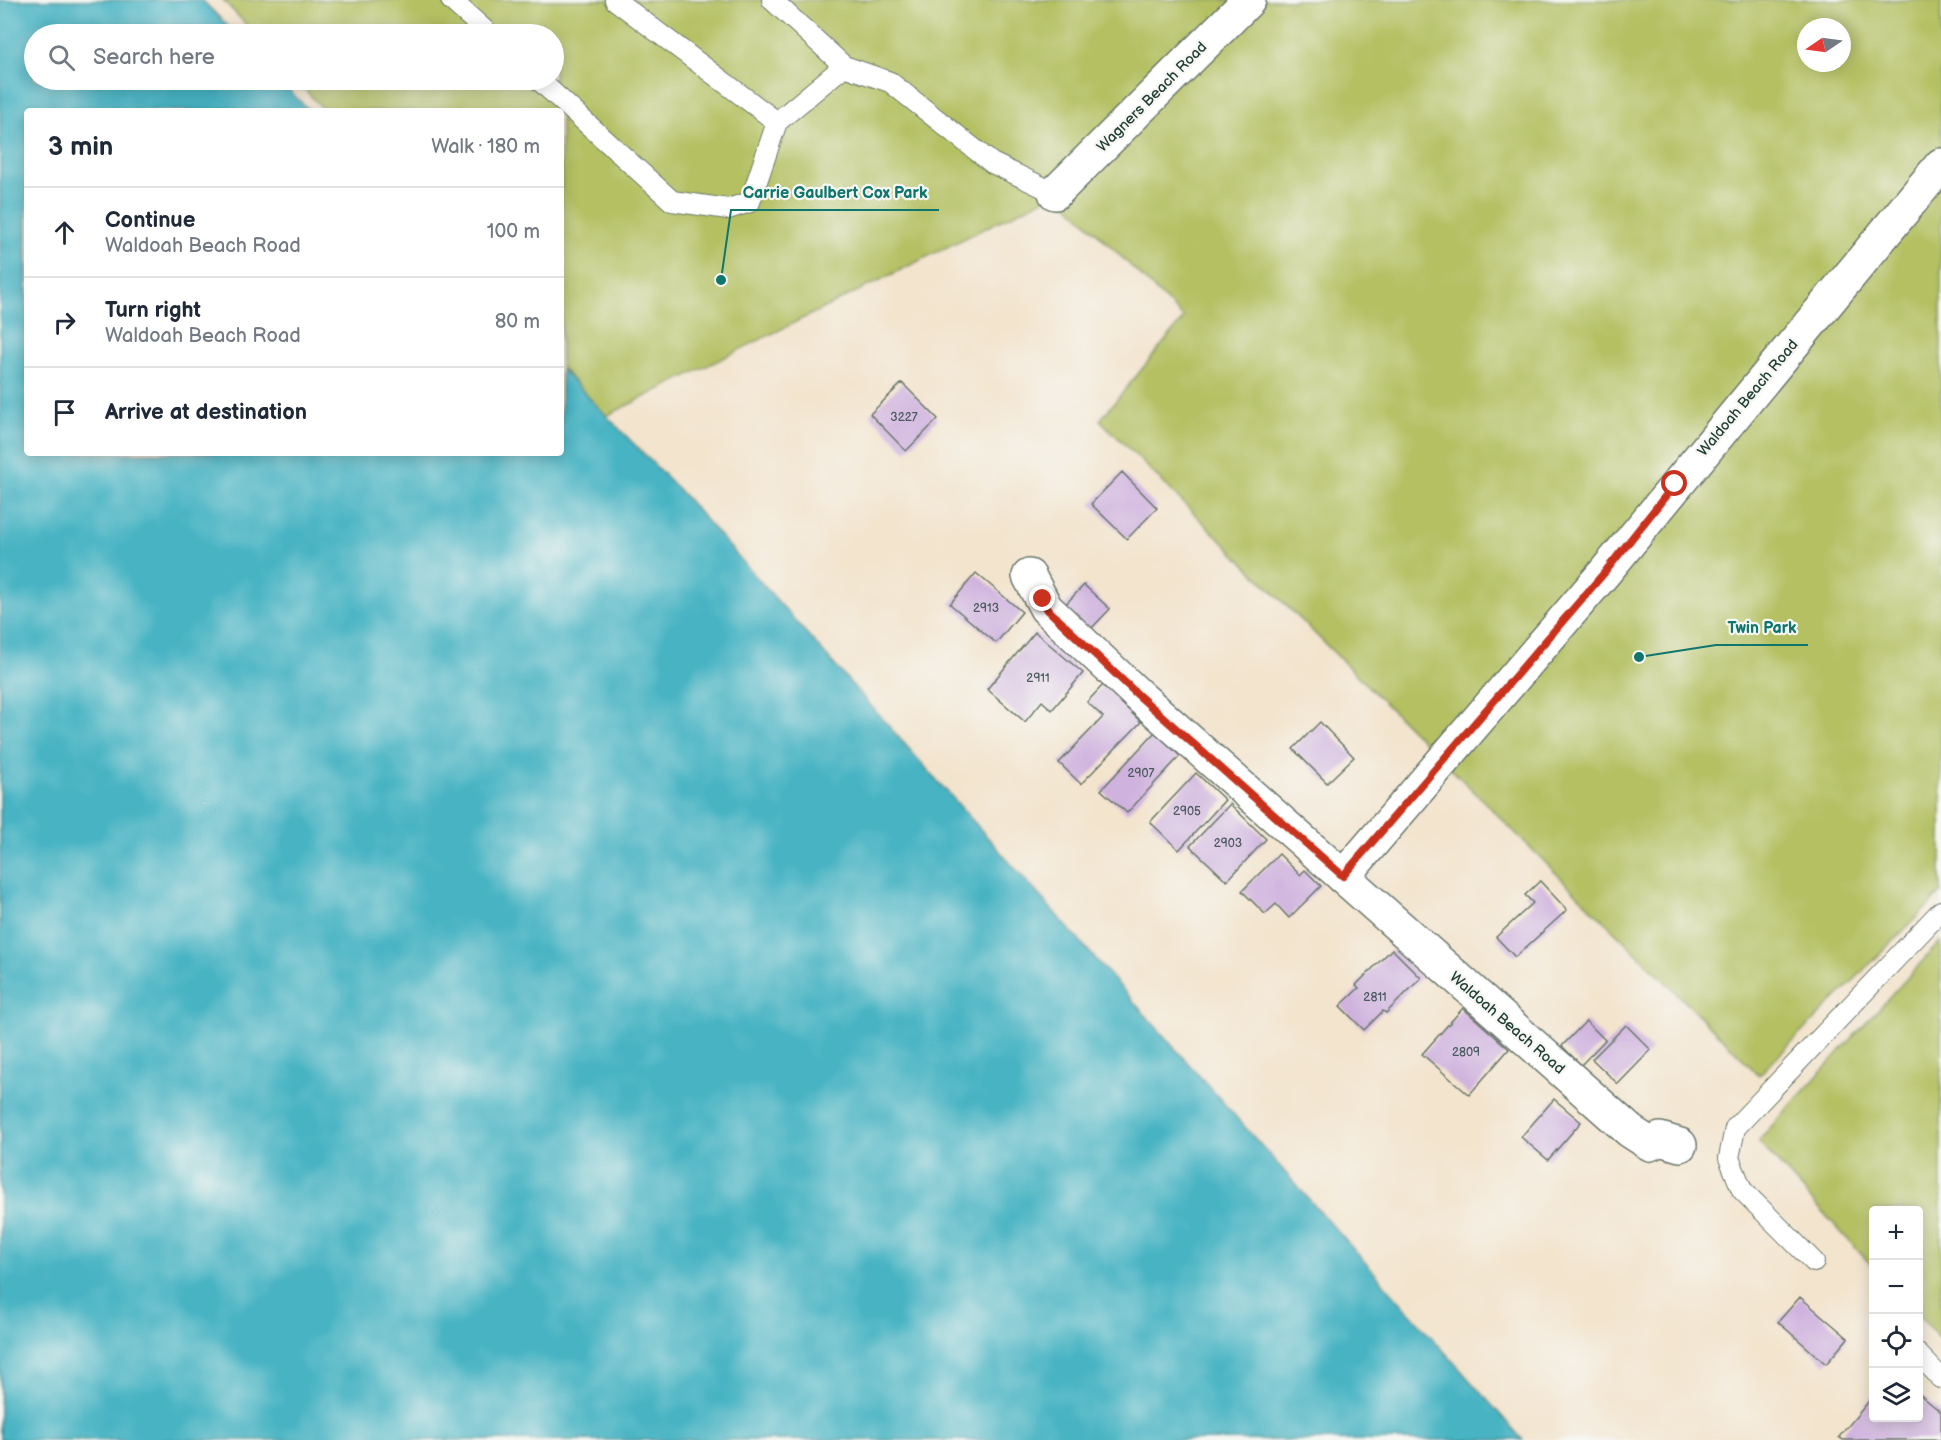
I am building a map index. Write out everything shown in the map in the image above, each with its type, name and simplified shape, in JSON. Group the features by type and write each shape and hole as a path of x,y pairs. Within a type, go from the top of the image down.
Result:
{"street":[{"name":"Wagners Beach Road","path":"1055,193 1249,0"},
{"name":"Waldoah Beach Road","path":"1343,876 1605,572 1941,165"},
{"name":"Waldoah Beach Road","path":"1029,576 1046,608 1138,695 1630,1131 1650,1144 1660,1140 1680,1145"}],"lane":[{"path":"452,0 478,24"},
{"path":"615,0 777,122"},
{"path":"772,0 844,66 890,81 992,163 1055,193"},
{"path":"550,90 672,201 728,209 750,202 777,122 844,66"},
{"path":"1814,1262 1742,1190 1729,1158 1735,1128 1941,911"},
{"path":"1923,1359 1941,1378"}],"green space":[{"path":"223,0 1941,0 1941,893 1759,1075 1100,420 1184,318 1056,193 606,416 564,370 564,108 322,108 305,90 564,90 564,24 246,24"},
{"path":"1941,941 1941,1340 1923,1320 1923,1206 1869,1206 1869,1263 1758,1141"}],"water":[{"path":"0,0 202,0 226,24 24,24 24,90 289,90 307,108 24,108 24,456 564,456 564,372 680,491 1523,1440 0,1440"}],"building":[{"path":"902,383 938,419 906,451 870,414"},
{"path":"1122,472 1157,508 1127,539 1091,504"},
{"path":"976,573 1022,612 996,643 950,604"},
{"path":"1084,585 1110,609 1088,632 1062,608"},
{"path":"1035,632 1083,673 1052,710 1042,701 1025,722 987,689"},
{"path":"1103,685 1141,722 1081,784 1059,763 1103,717 1087,702"},
{"path":"1320,722 1354,757 1327,783 1293,749"},
{"path":"1155,732 1180,756 1127,813 1101,790"},
{"path":"1196,773 1225,800 1179,850 1150,822"},
{"path":"1230,804 1266,839 1227,881 1190,846"},
{"path":"1279,854 1300,875 1305,870 1321,886 1289,918 1276,904 1265,914 1242,891"},
{"path":"1540,881 1567,910 1515,957 1496,937 1533,903 1525,895"},
{"path":"1392,949 1421,978 1386,1013 1383,1011 1364,1030 1340,1006 1359,988 1356,985"},
{"path":"1463,1008 1509,1049 1469,1095 1422,1054"},
{"path":"1586,1021 1605,1040 1581,1065 1562,1046"},
{"path":"1626,1025 1651,1050 1618,1084 1592,1059"},
{"path":"1554,1099 1581,1122 1548,1160 1521,1137"},
{"path":"1800,1297 1848,1338 1826,1364 1778,1322"},
{"path":"1923,1397 1941,1412 1941,1440 1843,1440 1839,1437 1869,1401 1869,1422 1923,1422"}],"place":[{"name":"Carrie Gaulbert Cox Park","path":"721,280"},
{"name":"Twin Park","path":"1639,657"}],"route":[{"path":"1043,599 1046,608 1138,695 1343,876 1605,572 1675,484"}]}
